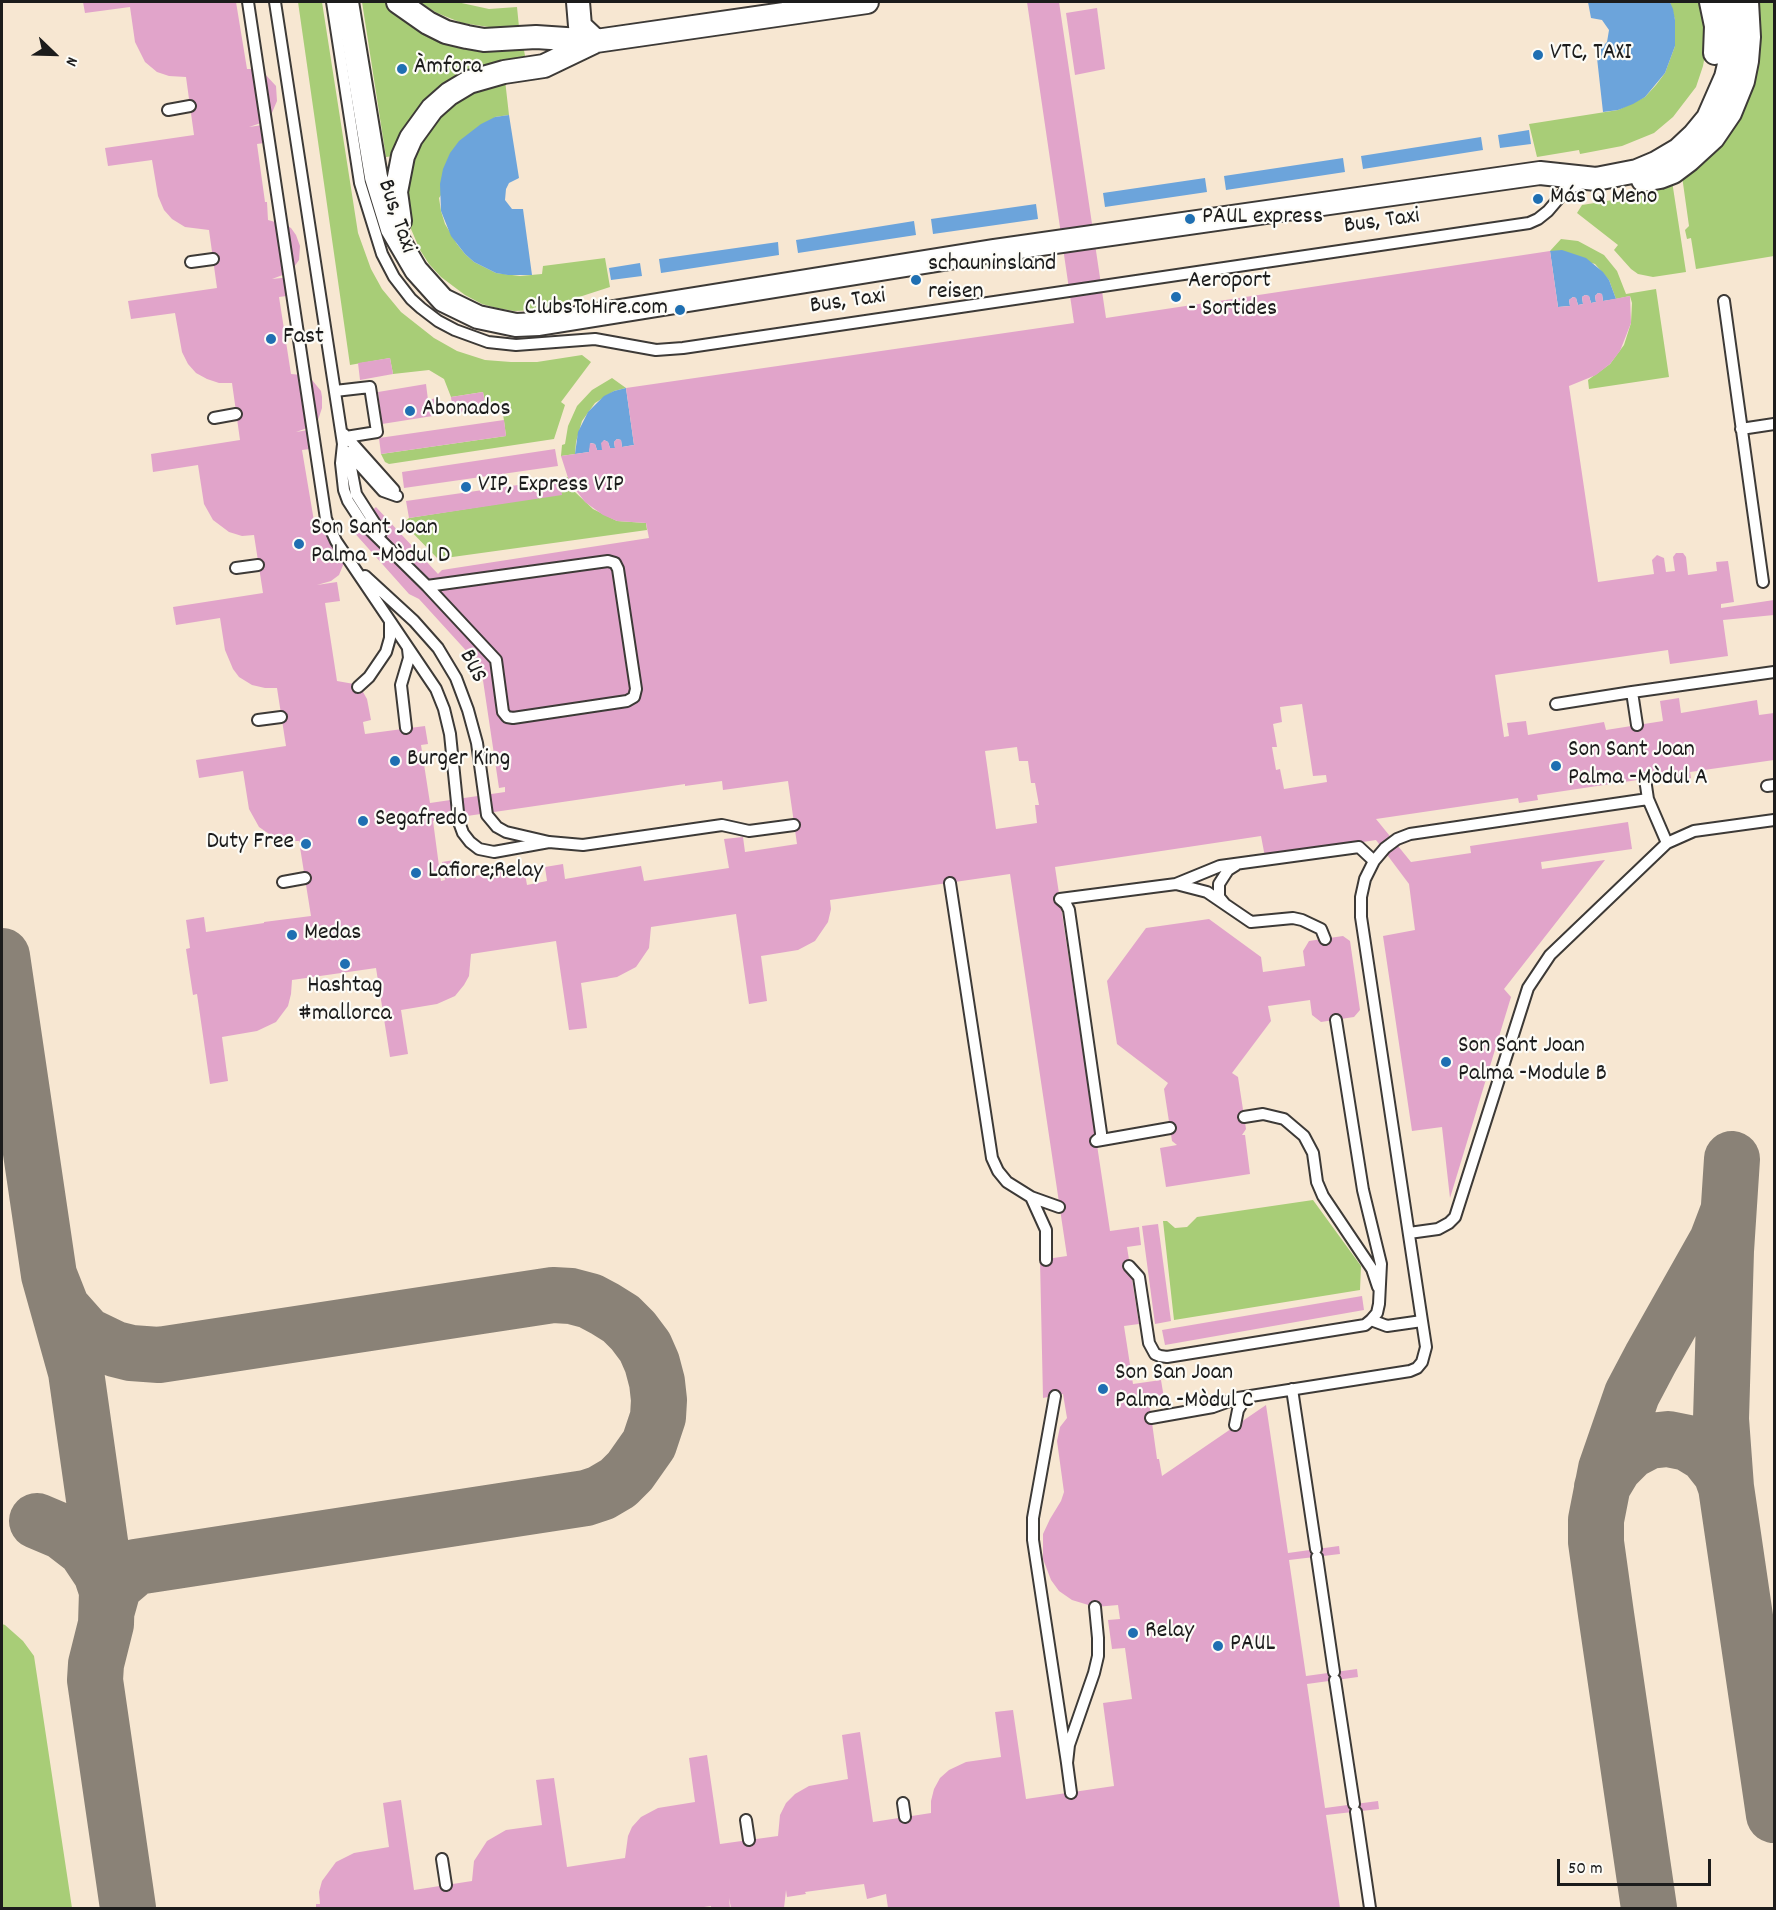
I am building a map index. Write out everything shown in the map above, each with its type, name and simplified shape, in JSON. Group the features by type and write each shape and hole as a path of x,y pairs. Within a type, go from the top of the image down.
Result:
{"street":[{"path":"347,2 376,177 392,229 428,285 443,300 495,321 516,325 538,324 993,251 1540,173 1647,180 1660,177 1673,172 1689,160 1713,138 1730,113 1743,81 1749,37 1746,2"},
{"path":"398,2 428,23 446,32 466,37 484,40 536,37 596,41 867,2"},
{"path":"578,2 580,26 596,41"},
{"path":"1637,171 1657,158 1684,128 1708,87 1717,41 1711,2"},
{"path":"1601,178 1637,171 1656,163 1678,150 1708,118 1726,77 1731,56 1732,36 1728,2"},
{"path":"406,254 397,209 398,174 411,138 432,109 449,94 469,82 504,72 543,66 596,41"}],"lane":[{"path":"248,2 322,505 331,532 436,689 450,734 459,822 463,833 479,849 494,852 549,842 583,844 722,825 749,831 794,825"},
{"path":"274,2 335,391 347,445 383,491 395,493 347,445"},
{"name":"Bus, Taxi","path":"332,2 360,183 382,254 394,277 421,308 455,330 488,342 516,345 594,339 644,348 669,349 1049,295 1529,223 1548,211 1565,191 1601,178"},
{"path":"168,110 190,106"},
{"path":"191,262 213,259"},
{"path":"1724,301 1762,582"},
{"path":"335,391 370,387 377,432 347,445 341,463 348,501 361,520 389,546 496,660 503,712 507,717 627,701 634,697 636,689 618,569 615,563 608,561 427,586"},
{"path":"214,418 236,414"},
{"path":"1741,429 1774,424"},
{"path":"236,568 258,565"},
{"name":"BUS","path":"352,565 414,621 438,648 456,678 477,743 487,815 491,822 506,832 549,842"},
{"path":"358,687 369,677 386,652 390,638 390,621"},
{"path":"406,728 401,685 409,657 408,648"},
{"path":"1556,704 1774,672"},
{"path":"1632,692 1637,725"},
{"path":"258,720 281,717"},
{"path":"1645,779 1648,799 1667,843"},
{"path":"1151,1418 1213,1407 1252,1395 1410,1371 1422,1362 1426,1347 1361,917 1360,897 1365,879 1374,861 1397,839 1410,834 1648,799"},
{"path":"1409,1233 1438,1229 1455,1217 1525,998 1538,971 1550,955 1667,843 1694,831 1774,820"},
{"path":"1170,1128 1096,1141 1101,1137 1101,1133 1071,922 1066,904 1060,899 1176,884 1220,866 1359,848 1374,861"},
{"path":"1224,903 1218,891 1222,877 1239,863"},
{"path":"283,882 305,878"},
{"path":"950,883 992,1158 1007,1182 1031,1197 1059,1207"},
{"path":"1176,884 1201,889 1251,922 1293,918 1302,920 1321,928 1325,939"},
{"path":"1129,1266 1142,1283 1149,1343 1155,1353 1160,1356 1167,1357 1365,1324 1377,1313 1381,1264 1363,1190 1336,1020"},
{"path":"1245,1117 1263,1114 1284,1119 1304,1136 1313,1153 1317,1182 1323,1196 1372,1269 1380,1294"},
{"path":"1031,1197 1046,1230 1046,1260"},
{"path":"1371,1320 1379,1325 1387,1326 1422,1321"},
{"path":"1292,1389 1370,1908"},
{"path":"1235,1425 1238,1410 1243,1402 1252,1395"},
{"path":"1055,1396 1033,1518 1033,1540 1071,1792"},
{"path":"1066,1763 1069,1745 1098,1656 1095,1607"},
{"path":"903,1803 905,1817"},
{"path":"746,1820 749,1840"},
{"path":"442,1859 446,1885"}],"green space":[{"path":"298,2 322,2 358,233 371,269 382,289 401,312 434,338 457,351 485,360 537,362 582,355 591,362 561,402 565,405 554,439 389,464 385,462 381,454 506,436 502,406 486,408 483,392 451,397 444,379 429,370 393,374 390,358 350,365"},
{"path":"362,2 387,2 523,45 526,61 494,65 394,156 386,157"},
{"path":"419,2 457,2 489,9 517,7 519,27 489,27 462,23 437,13"},
{"path":"1670,2 1705,2 1707,44 1696,87 1673,117 1654,133 1622,146 1580,154 1579,150 1537,157 1529,124 1618,110 1645,97 1656,85 1665,73 1675,46 1675,20"},
{"path":"1757,2 1774,2 1774,256 1696,269 1691,238 1687,239 1685,230 1689,226 1682,176"},
{"path":"505,80 509,115 495,117 439,198 445,224 457,244 474,262 496,273 520,276 542,274 543,266 605,258 610,287 539,310 514,311 497,308 482,304 465,295 441,277 429,264 408,222 406,177 424,131 459,97"},
{"path":"1672,181 1686,272 1653,277 1638,274 1614,250 1618,245 1577,213 1582,205 1632,197"},
{"path":"1561,239 1578,241 1604,255 1617,271 1626,294 1656,289 1669,377 1589,389 1588,380 1610,364 1624,345 1631,323 1632,303 1630,296 1616,299 1609,280 1595,264 1550,251"},
{"path":"612,378 626,388 614,391 595,403 582,421 575,454 561,456 568,426 577,406 592,390"},
{"path":"568,477 575,492 593,509 617,521 646,523 647,530 438,559 403,523 409,518 561,494 560,479"},
{"path":"1313,1200 1361,1266 1360,1290 1174,1320 1163,1221 1167,1221 1175,1228 1187,1227 1197,1217"},
{"path":"2,1624 23,1641 34,1656 72,1908 2,1908"}],"water":[{"path":"1588,2 1670,2 1673,9 1675,46 1665,73 1645,97 1618,110 1603,112 1596,49 1607,42 1609,30 1602,20 1591,18"},
{"path":"509,115 519,178 509,183 505,200 512,209 523,209 532,275 496,273 474,262 451,236 441,211 440,184 450,153 459,141 481,124 495,117"},
{"path":"1529,130 1531,144 1500,148 1498,135"},
{"path":"1481,137 1483,150 1363,169 1361,156"},
{"path":"1343,158 1345,172 1226,190 1224,176"},
{"path":"1205,178 1207,192 1105,207 1103,193"},
{"path":"1036,204 1038,219 933,234 931,219"},
{"path":"914,221 916,235 798,253 796,240"},
{"path":"778,242 779,255 661,273 659,259"},
{"path":"1562,250 1586,258 1603,272 1609,280 1616,299 1603,301 1602,294 1598,293 1595,296 1596,302 1591,303 1589,296 1585,295 1582,297 1583,304 1578,305 1576,298 1573,297 1569,300 1570,306 1558,307 1550,251"},
{"path":"640,263 642,276 611,280 609,268"},
{"path":"626,388 634,445 622,447 621,440 617,439 614,442 615,448 610,448 608,442 604,440 602,450 597,450 595,444 591,443 589,452 575,454 578,432 588,412 604,396"}],"building":[{"path":"83,2 236,2 247,69 256,69 264,73 276,86 277,101 271,115 261,123 249,127 269,124 271,142 257,144 268,220 291,228 300,246 299,260 294,267 288,273 272,279 291,277 294,295 279,297 291,374 302,375 312,380 321,391 322,397 322,408 318,420 310,427 296,432 314,429 317,448 302,450 315,527 326,528 346,558 339,575 331,581 317,585 337,582 340,601 325,603 337,681 354,684 367,699 371,720 363,722 365,734 425,726 428,744 421,745 430,803 505,792 505,787 499,788 481,667 419,599 409,594 351,529 376,507 438,574 442,570 649,538 646,523 617,521 603,515 585,502 569,481 561,456 589,452 590,443 595,444 597,450 602,450 601,443 604,440 608,442 610,448 615,448 614,442 617,439 621,440 622,447 634,445 626,388 1074,323 1027,2 1059,2 1106,318 1550,251 1558,307 1570,306 1569,300 1573,297 1576,298 1578,305 1583,304 1582,297 1585,295 1589,296 1591,303 1596,302 1595,296 1598,293 1602,294 1603,301 1630,296 1631,323 1620,351 1610,364 1596,375 1569,386 1598,582 1654,574 1652,560 1657,555 1664,558 1666,572 1675,571 1673,557 1676,553 1683,553 1686,557 1688,575 1717,571 1716,562 1728,561 1734,602 1721,604 1721,608 1774,600 1774,615 1723,620 1728,656 1670,664 1668,650 1495,675 1504,737 1509,736 1507,723 1526,721 1528,735 1604,722 1606,730 1663,721 1660,701 1679,698 1681,713 1757,700 1759,715 1774,713 1774,760 1690,772 1691,778 1672,781 1671,775 1537,795 1538,800 1519,803 1518,798 1376,819 1411,862 1471,853 1470,846 1628,822 1632,849 1541,862 1542,869 1605,860 1504,989 1511,997 1450,1198 1442,1127 1412,1131 1383,936 1415,930 1409,884 1376,840 1265,857 1261,836 1055,867 1110,1231 1139,1227 1141,1245 1127,1247 1139,1324 1124,1326 1133,1384 1161,1380 1164,1398 1149,1401 1157,1459 1159,1459 1162,1476 1266,1405 1288,1553 1339,1546 1340,1554 1289,1560 1306,1676 1357,1669 1358,1677 1307,1684 1325,1808 1378,1801 1379,1809 1326,1815 1340,1908 888,1908 886,1894 867,1899 864,1884 805,1892 806,1894 787,1897 786,1890 784,1908 731,1908 729,1898 730,1908 711,1908 711,1906 697,1908 316,1908 316,1904 320,1904 319,1892 322,1881 336,1862 354,1853 389,1847 383,1803 401,1800 414,1890 472,1881 474,1861 487,1841 506,1830 542,1825 536,1780 554,1778 567,1867 625,1858 628,1836 641,1817 658,1808 695,1802 689,1758 707,1755 720,1844 778,1836 780,1815 786,1803 795,1794 809,1786 848,1779 842,1735 860,1732 873,1822 931,1813 934,1789 940,1778 949,1770 966,1762 1001,1757 995,1712 1013,1710 1026,1799 1114,1786 1103,1703 1132,1699 1125,1648 1112,1649 1108,1620 1120,1619 1118,1605 1095,1607 1072,1600 1059,1591 1051,1580 1043,1559 1043,1534 1064,1492 1057,1441 1060,1427 1067,1418 1063,1394 1043,1398 1040,1260 1067,1256 1010,874 830,900 831,909 828,922 815,941 798,950 761,956 767,1001 749,1004 736,914 651,927 649,948 636,967 617,977 581,983 587,1028 569,1030 556,941 471,954 469,976 455,996 437,1004 401,1010 408,1054 390,1057 376,968 292,980 288,1006 276,1022 257,1031 222,1037 228,1081 210,1084 197,994 193,995 186,949 190,948 186,920 204,917 206,932 311,916 299,841 275,838 259,827 249,809 243,771 199,778 196,760 286,746 277,688 252,685 239,677 225,650 220,618 176,625 173,607 263,593 254,535 242,536 229,532 213,520 204,504 198,465 153,472 151,454 240,440 232,383 219,383 207,379 196,373 188,364 182,352 175,313 131,319 128,301 217,288 209,230 185,227 172,219 164,210 158,196 152,160 108,166 105,148 194,135 186,77 169,76 157,72 145,62 135,42 130,7 85,13","holes":["1302,704 1313,776 1326,775 1327,782 1284,789 1280,769 1276,770 1272,747 1277,747 1273,724 1282,722 1280,707","1017,747 1019,761 1028,761 1031,783 1035,783 1039,805 1035,805 1037,823 996,829 985,751","722,781 723,790 788,781 797,844 745,852 743,837 724,839 729,868 644,881 641,866 565,879 563,864 545,867 547,881 527,885 524,868 456,879 454,860 442,862 445,880 441,881 433,821 685,784 685,786"]},
{"path":"1097,8 1105,69 1075,75 1066,13"},
{"path":"390,358 393,374 360,380 358,363"},
{"path":"426,384 428,400 436,398 439,415 382,424 378,392"},
{"path":"483,392 486,408 453,414 451,397"},
{"path":"504,420 506,436 381,454 379,438"},
{"path":"555,449 558,466 404,488 402,472"},
{"path":"560,479 562,495 409,518 406,501"},
{"path":"1209,919 1261,957 1263,972 1305,966 1303,951 1309,941 1343,936 1350,941 1360,1010 1354,1017 1321,1022 1312,1015 1310,1000 1268,1006 1271,1021 1232,1073 1238,1077 1246,1129 1242,1135 1245,1135 1250,1174 1166,1187 1160,1148 1177,1145 1172,1141 1164,1089 1168,1083 1117,1044 1107,981 1146,928"},
{"path":"1158,1224 1171,1321 1155,1324 1142,1226"},
{"path":"1362,1296 1364,1310 1165,1345 1162,1330"}],"taxiway":[{"path":"2,956 49,1275 76,1372 107,1591"},
{"path":"1732,1159 1726,1251 1721,1419 1726,1487 1774,1815"},
{"path":"1649,1908 1596,1542 1596,1520 1606,1469 1632,1394 1717,1241 1728,1212"},
{"path":"49,1275 62,1308 86,1335 115,1349 131,1353 159,1355 553,1295 571,1296 590,1301 621,1319 645,1347 657,1382 658,1417 649,1444 630,1471 618,1483 601,1493 586,1498 136,1567 116,1584 107,1610"},
{"path":"1602,1487 1614,1467 1630,1451 1649,1441 1668,1439 1688,1443 1706,1454 1721,1473 1726,1487"},
{"path":"37,1521 63,1532 85,1549 101,1573 107,1591 106,1624 96,1664 95,1680 128,1908"}],"place":[{"name":"VTC, TAXI","path":"1538,55"},
{"name":"Àmfora","path":"402,69"},
{"name":"Más Q Meno","path":"1538,199"},
{"name":"PAUL express","path":"1190,219"},
{"name":"schauninsland reisen","path":"916,280"},
{"name":"Aeroport - Sortides","path":"1176,297"},
{"name":"ClubsToHire.com","path":"680,310"},
{"name":"Fast","path":"271,339"},
{"name":"Abonados","path":"410,411"},
{"name":"VIP, Express VIP","path":"466,487"},
{"name":"Son Sant Joan Palma -Mòdul D","path":"299,544"},
{"name":"Burger King","path":"395,761"},
{"name":"Son Sant Joan Palma -Mòdul A","path":"1556,766"},
{"name":"Segafredo","path":"363,821"},
{"name":"Duty Free","path":"306,844"},
{"name":"Lafiore;Relay","path":"416,873"},
{"name":"Medas","path":"292,935"},
{"name":"Hashtag #mallorca","path":"345,964"},
{"name":"Son Sant Joan Palma -Module B","path":"1446,1062"},
{"name":"Son San Joan Palma -Mòdul C","path":"1103,1389"},
{"name":"Relay","path":"1133,1633"},
{"name":"PAUL","path":"1218,1646"}]}
